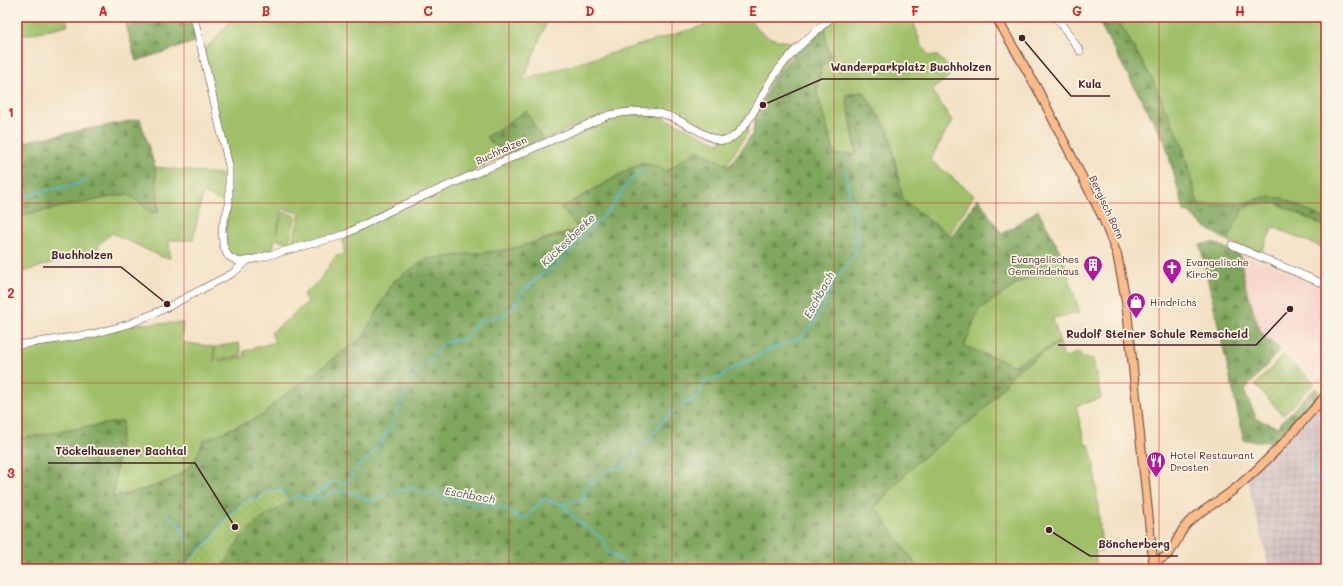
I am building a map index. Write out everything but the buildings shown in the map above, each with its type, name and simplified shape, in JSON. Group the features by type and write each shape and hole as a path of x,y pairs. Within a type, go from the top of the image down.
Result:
{"main road":[{"name":"Bergisch Born","path":"997,20 1035,84 1102,216 1117,254 1126,301 1153,565"},
{"path":"1153,565 1170,554 1180,534 1188,523 1237,488 1262,465 1297,429 1326,395"}],"street":[{"path":"194,17 229,166 229,205 222,227 223,245 226,253 232,259 239,262 247,261"},
{"name":"Buchholzen","path":"17,345 93,334 136,322 233,273 247,261 344,235 396,208 609,114 641,111 660,113 712,138 724,140 732,138 746,124 773,77 798,48 832,17"},
{"path":"997,20 1005,18 1029,17"},
{"path":"1054,17 1060,22 1080,51"},
{"path":"1232,245 1326,285"}],"shaded area":[{"path":"1240,255 1285,271 1326,290 1326,380 1321,383 1266,338 1259,329 1245,284"},
{"path":"1326,398 1326,569 1269,569 1246,473"}],"green space":[{"path":"17,17 66,17 68,25 17,37"},
{"path":"124,17 192,17 198,41 136,61"},
{"path":"234,17 549,17 523,80 732,17 751,17 759,30 769,37 787,42 799,42 737,130 727,137 717,137 667,112 609,113 543,140 526,111 486,137 505,156 351,230 291,247 300,213 282,209 276,234 283,212 296,216 289,243 275,239 272,252 242,260 229,254 224,240 231,190 204,51"},
{"path":"837,17 912,17 921,45 929,56 938,56 954,72 932,90 952,121 930,160 974,195 949,235 903,200 889,131 864,92 846,95 856,153 835,155 817,92 821,68 831,57 827,48 825,26"},
{"path":"1096,17 1116,17 1151,77 1182,144 1198,205 1245,203 1264,197 1282,198 1326,219 1326,227 1276,203 1253,204 1243,208 1228,241 1201,224 1192,216 1190,212 1184,211 1165,142"},
{"path":"1116,17 1326,17 1326,219 1264,197 1245,203 1198,205 1182,144 1151,77"},
{"path":"825,26 827,48 831,57 821,68 816,92 835,155 857,154 846,95 863,92 888,131 903,200 951,237 978,198 1002,234 1038,210 1062,255 979,309 964,346 1014,365 1060,342 1016,371 983,411 917,462 875,507 919,569 17,569 17,439 123,421 113,497 146,489 178,476 194,461 203,441 263,415 273,404 363,337 393,282 426,259 506,250 579,230 561,208 642,162 667,171 697,150 729,166 753,133 756,113 774,79 798,49"},
{"path":"526,111 543,140 505,156 486,137"},
{"path":"628,114 661,116 718,143 749,123 747,134 726,165 697,150 667,171 642,162 561,208 579,229 506,250 426,259 393,282 363,337 273,404 263,415 203,441 194,461 178,476 168,481 146,489 113,497 123,421 17,439 17,347 138,324 183,323 181,342 214,347 214,362 245,357 244,351 275,342 271,333 308,302 303,295 318,282 336,256 344,255 343,238 385,216 610,117"},
{"path":"140,119 155,167 159,211 152,213 131,196 121,195 17,216 17,143"},
{"path":"155,167 228,175 227,204 203,193 193,240 169,240 170,258 162,257 112,233 99,244 99,248 17,274 17,216 121,195 131,196 159,211"},
{"path":"1276,203 1326,227 1326,249 1273,227 1260,254 1228,241 1243,208 1252,204"},
{"path":"1213,242 1240,255 1245,284 1259,329 1266,338 1280,350 1244,391 1257,419 1277,427 1305,397 1316,388 1321,395 1272,442 1244,440 1200,245"},
{"path":"1062,255 1080,313 1053,318 1064,358 1079,352 1084,357 1093,359 1101,398 1076,406 1085,444 1089,445 1094,464 1102,550 1095,551 1097,569 919,569 875,507 917,462 983,411 1016,371 1056,344 1014,365 964,347 979,309"},
{"path":"239,343 242,356 215,360 215,347"},
{"path":"1283,355 1315,383 1283,415 1255,385"},
{"path":"275,488 283,491 289,500 291,500 254,524 241,537 221,569 182,569 190,557 213,536 218,525 232,510 236,509 240,503 252,496 258,497 260,494"}],"waterway":[{"name":"Kückesbeeke","path":"411,382 426,360 429,360 430,362 447,342 464,340 480,320 490,319 509,312 519,299 524,289 531,285 536,278 557,265 575,247 576,243 609,211 623,189 642,168"},
{"name":"Eschbach","path":"682,406 700,395 702,386 706,382 723,376 727,371 758,356 761,356 767,350 801,338 814,323 839,275 855,254 857,238 855,215 851,204 845,170"},
{"path":"17,198 74,185 88,180"},
{"name":"Kückesbeeke","path":"309,499 316,493 327,488 330,482 348,483 357,466 374,452 385,438 406,392"},
{"name":"Eschbach","path":"289,500 300,495 304,499 321,499 328,494 343,491 352,492 366,500 373,501 387,494 415,488 421,493 436,495 451,501 456,500 480,505 486,504 505,509 520,518 527,516 535,509 536,505 541,504 541,500 545,498 562,505 571,501 581,501 585,499 585,490 592,480 615,468 623,467 634,457 636,450 652,438 654,432 673,410"},
{"path":"1315,453 1313,478 1326,482"},
{"name":"Eschbach","path":"184,569 193,557 213,537 224,520 251,497 258,499 266,493 279,490 282,490 284,497"},
{"path":"563,505 576,519 603,539 606,551 618,558 630,569"},
{"path":"168,515 179,524 184,536 190,543"}],"place":[{"name":"Kula","path":"1022,38"},
{"name":"Wanderparkplatz Buchholzen","path":"763,105"},
{"name":"Evangelisches Gemeindehaus","path":"1093,282"},
{"name":"Evangelische Kirche","path":"1172,285"},
{"name":"Buchholzen","path":"167,304"},
{"name":"Rudolf Steiner Schule Remscheid","path":"1290,309"},
{"name":"Hindrichs","path":"1136,319"},
{"name":"Hotel Restaurant Drosten","path":"1156,478"},
{"name":"Töckelhausener Bachtal","path":"235,527"},
{"name":"Böncherberg","path":"1049,530"}]}
